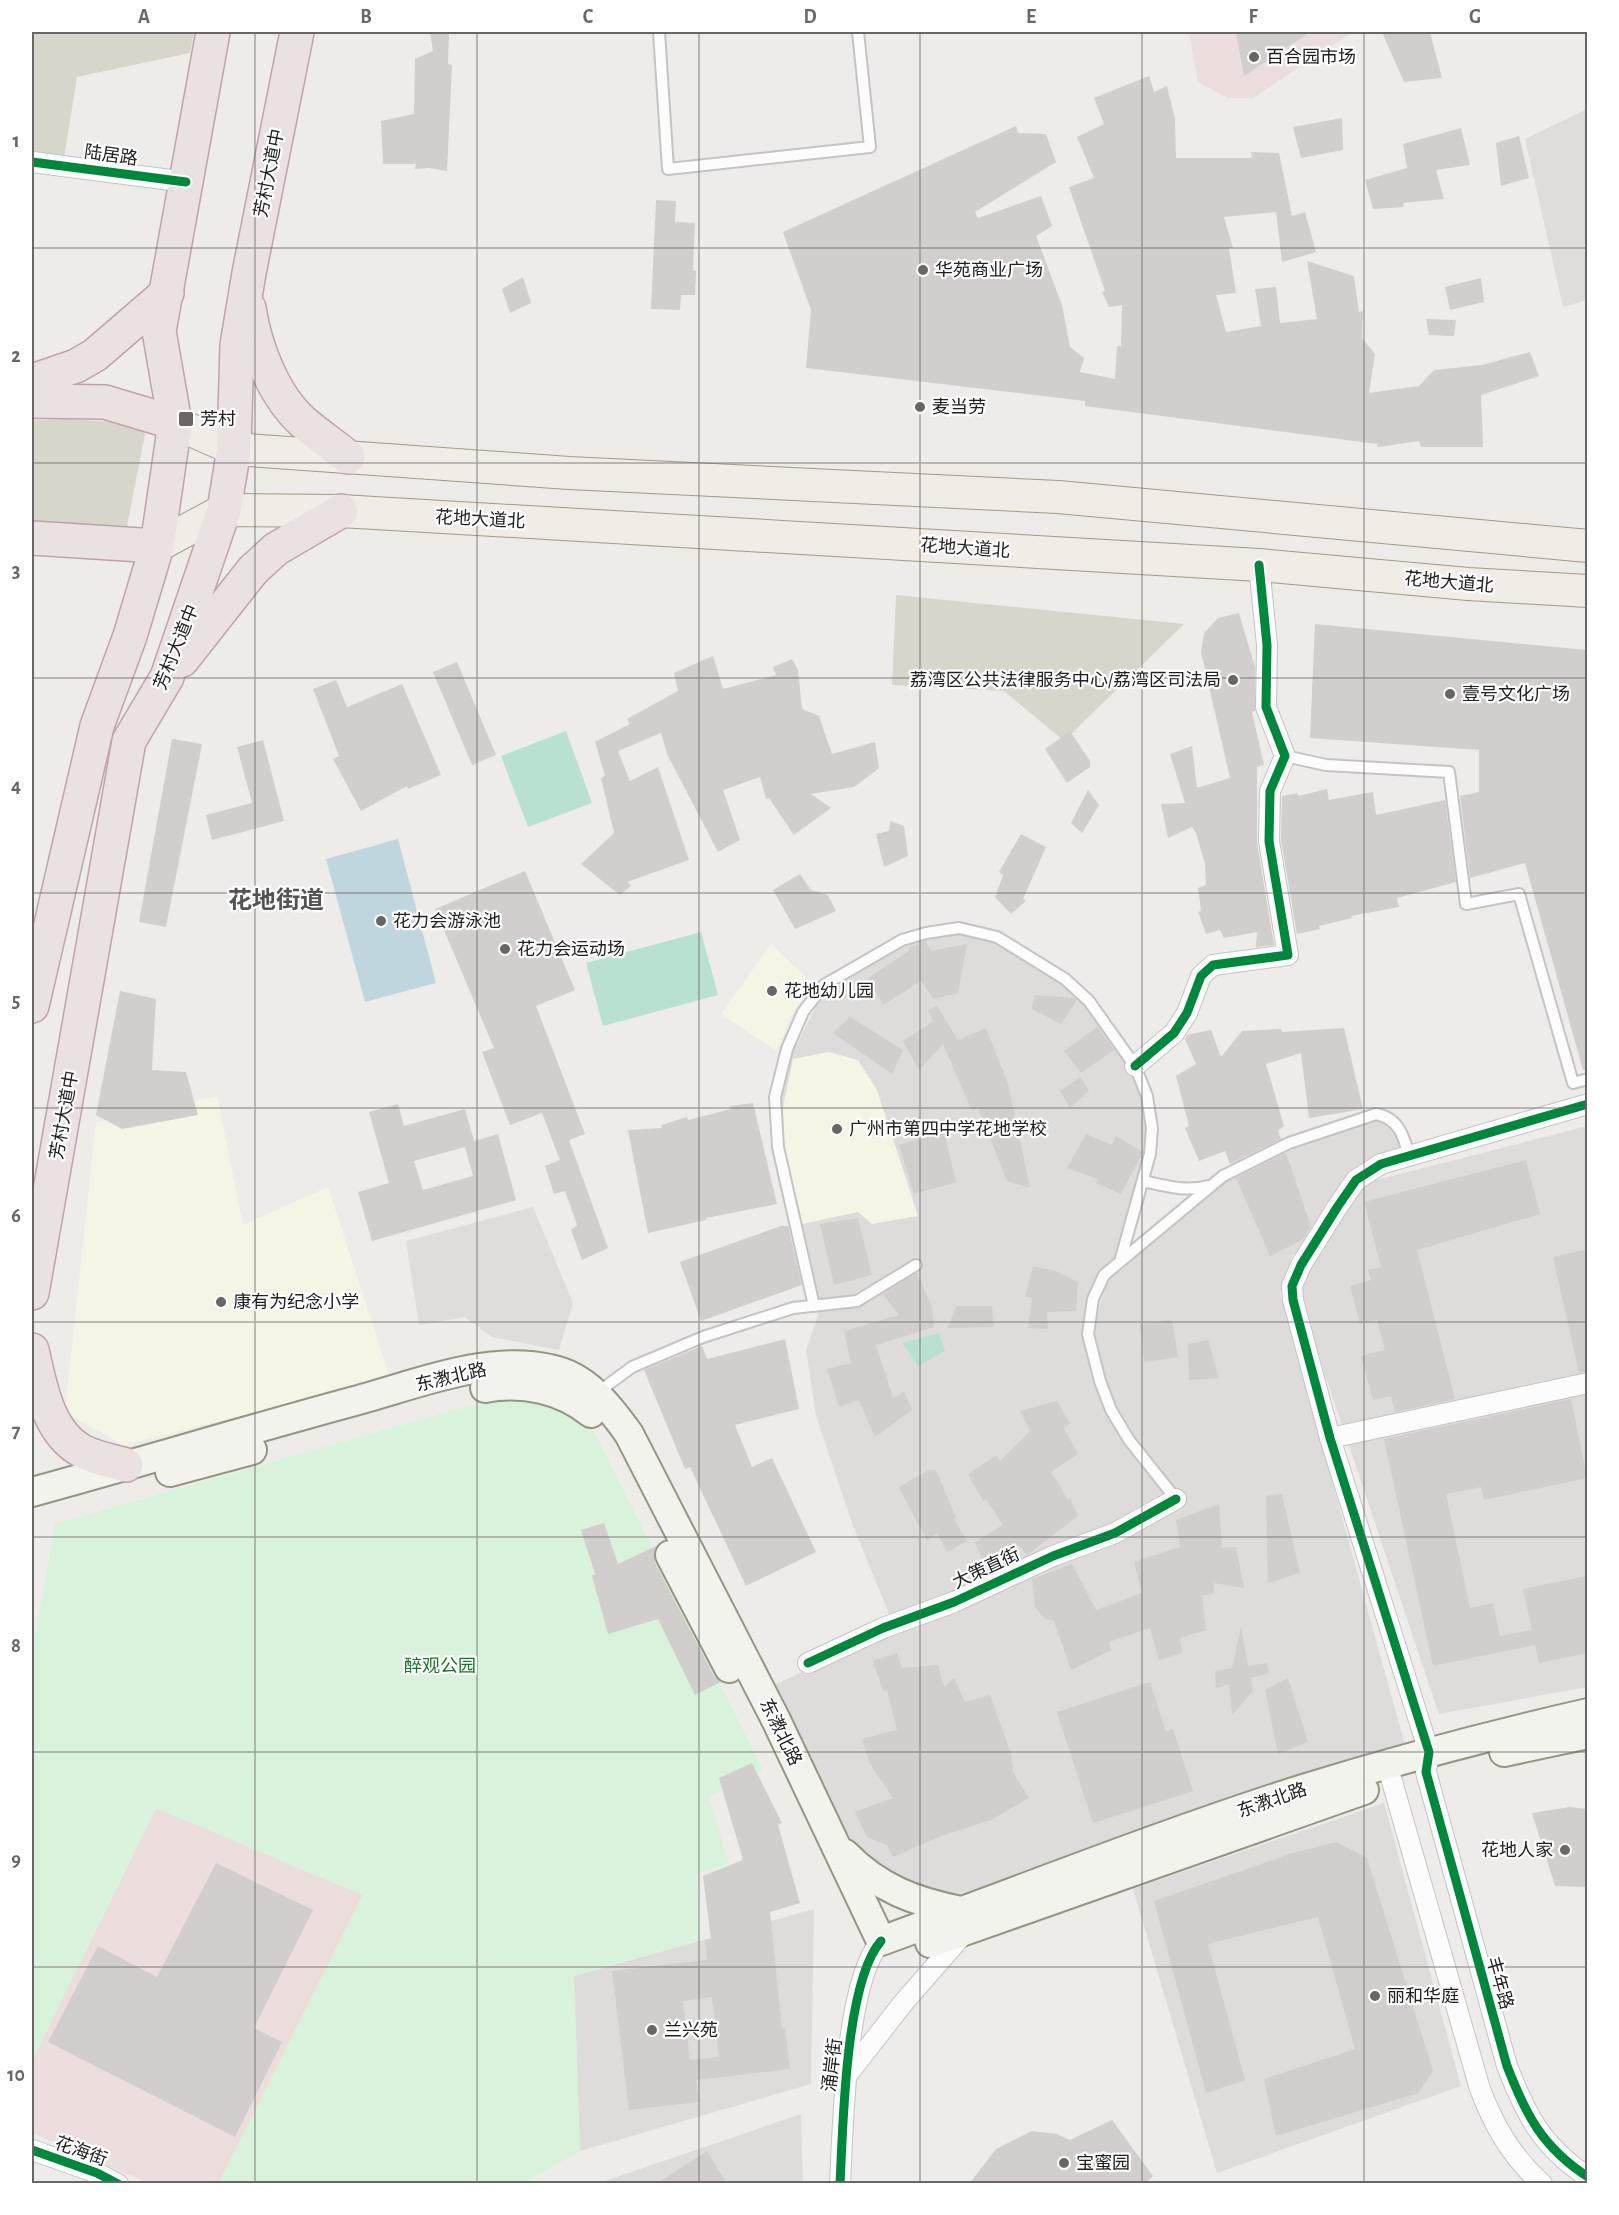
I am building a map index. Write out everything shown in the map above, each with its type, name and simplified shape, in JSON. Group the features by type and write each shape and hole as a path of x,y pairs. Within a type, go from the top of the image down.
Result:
{"highway":[{"path":"32,1006 97,726 130,636 157,546 175,423 159,331 213,32"},
{"name":"芳村大道中","path":"32,1293 129,741 167,678 224,510 234,449 237,345 297,32"},
{"path":"249,273 249,310 260,350 272,379 301,420 348,457"},
{"path":"32,381 76,366 95,355 166,293"},
{"path":"32,401 105,402 175,423"},
{"path":"167,678 253,570 276,549 341,511"},
{"path":"32,538 157,546"},
{"path":"32,1350 47,1409 67,1439 81,1450 126,1465"}],"main road":[{"path":"175,423 234,449 569,473 1058,497 1587,546"},
{"path":"157,546 224,510"},
{"name":"花地大道北","path":"224,510 341,511 1259,565 1468,584 1587,591"},
{"name":"东漖北路","path":"32,1492 481,1368 507,1365 553,1369 597,1394 629,1434 776,1720 835,1844 876,1946"},
{"name":"东漖北路","path":"32,1510 466,1392 515,1384 543,1388 567,1396 599,1419 610,1437 780,1768 860,1936 876,1946 964,1920 1231,1814 1428,1762 1587,1713"},
{"name":"东漖北路","path":"1428,1762 1587,1734"},
{"path":"835,1844 863,1872 886,1887 964,1920"}],"street":[{"name":"陆居路","path":"32,162 186,182"},
{"path":"1135,1066 1174,1033 1187,1013 1201,976 1213,965 1288,955 1269,841 1270,791 1285,756 1266,707 1267,645 1259,565"},
{"name":"丰年路","path":"1587,1104 1381,1164 1356,1180 1301,1265 1292,1286 1293,1300 1330,1438 1428,1762 1506,2066 1525,2112 1549,2146 1587,2177"},
{"path":"1330,1438 1587,1383"},
{"name":"大策直街","path":"808,1663 883,1628 954,1602 1053,1556 1115,1533 1176,1499"},
{"path":"1389,1773 1480,2089 1492,2121 1510,2150 1542,2184"},
{"path":"845,2077 964,1920"},
{"name":"涌岸街","path":"840,2184 845,2077 853,2026 876,1946"},
{"name":"花海街","path":"32,2150 97,2173 118,2184"}],"lane":[{"path":"658,32 668,168 870,147 858,32"},
{"path":"1285,756 1326,765 1449,772 1466,904 1519,894 1573,1083 1587,1079"},
{"path":"814,1306 778,1147 775,1097 787,1050 802,1012 824,985 902,940 926,933 959,928 997,937 1065,979 1089,1001 1135,1066 1147,1096 1152,1128 1150,1154 1121,1258"},
{"path":"1176,1499 1129,1440 1111,1410 1088,1334 1093,1299 1104,1275 1121,1258 1213,1184 1244,1164 1289,1143 1376,1113 1385,1115 1403,1132 1409,1156"},
{"path":"1143,1181 1179,1189 1196,1189 1213,1184"},
{"path":"597,1394 632,1367 702,1336 793,1308 857,1302 916,1265"}],"shaded area":[{"path":"32,32 194,32 190,53 77,77 61,177 32,168"},
{"name":"百合园市场","path":"1189,32 1353,32 1253,98 1228,98 1198,82"},
{"path":"1587,109 1587,300 1563,307 1525,139"},
{"path":"67,419 147,424 127,526 32,522 32,420"},
{"path":"896,595 1184,624 1064,741 1004,691 892,685"},
{"path":"963,932 1009,949 1064,982 1083,1001 1132,1067 1143,1097 1147,1134 1145,1157 1118,1254 1100,1271 1091,1290 1086,1323 1115,1424 1132,1453 1170,1498 1121,1524 892,1621 853,1526 816,1416 806,1350 818,1315 780,1142 779,1099 789,1060 819,1001 842,983 901,947 924,937"},
{"name":"花地幼儿园","path":"771,944 813,984 790,1018 777,1051 721,1014"},
{"name":"广州市第四中学花地学校","path":"829,1052 858,1060 877,1090 918,1216 872,1224 858,1212 802,1224 784,1151 783,1107 793,1059"},
{"name":"康有为纪念小学","path":"217,1096 243,1225 328,1187 390,1378 123,1445 65,1412 96,1123"},
{"path":"1381,1117 1399,1134 1404,1154 1345,1188 1587,1126 1587,1687 1439,1714 1298,1294 1316,1235 1292,1256 1280,1293 1405,1745 969,1894 936,1893 901,1879 858,1852 769,1687 1185,1500 1143,1451 1108,1396 1093,1331 1107,1281 1120,1265 1229,1179 1264,1160"},
{"path":"533,1207 573,1303 559,1350 492,1337 465,1317 419,1325 406,1241"},
{"name":"丽和华庭","path":"1384,1803 1461,2086 1217,2173 1133,1889"},
{"path":"156,1808 363,1895 219,2183 148,2183 32,2133 32,2061"},
{"name":"兰兴苑","path":"814,1909 811,2084 580,2151 574,1976"},
{"path":"801,2114 803,2183 600,2184 602,2182"}],"green space":[{"path":"566,731 592,803 528,827 501,756"},
{"name":"花力会运动场","path":"701,932 718,995 603,1026 586,963"},
{"path":"939,1333 945,1351 918,1366 902,1343"},
{"name":"醉观公园","path":"514,1393 591,1425 763,1770 709,1797 729,1864 697,1873 700,1940 574,1976 580,2151 524,2183 219,2183 363,1895 156,1808 32,2061 32,1655 55,1524"}],"water":[{"name":"花力会游泳池","path":"398,839 436,983 365,1002 326,859"}],"building":[{"path":"430,32 449,32 448,64 452,65 447,171 429,168 415,169 416,164 383,164 381,121 414,114 415,59 433,51"},
{"path":"1236,32 1310,32 1244,76"},
{"path":"1382,32 1430,32 1442,78 1404,82"},
{"path":"1149,76 1154,92 1167,86 1175,119 1176,158 1252,158 1251,152 1279,153 1292,216 1305,212 1316,252 1282,262 1276,212 1224,217 1233,248 1229,248 1236,293 1216,295 1226,332 1261,326 1255,289 1276,287 1280,323 1317,319 1307,261 1354,276 1359,312 1363,311 1362,338 1375,354 1369,393 1419,386 1434,370 1482,365 1530,352 1539,376 1481,395 1483,447 1421,447 1419,441 1378,447 1377,444 1085,406 1085,401 806,368 811,310 783,232 1016,126 1018,133 1046,134 1056,162 975,212 978,218 1041,196 1052,226 1036,236 1062,305 1070,347 1084,358 1080,372 1115,379 1117,346 1121,346 1122,305 1109,307 1102,292 1105,291 1069,187 1094,178 1077,137 1104,124 1094,98"},
{"path":"1342,118 1343,150 1301,158 1293,127"},
{"path":"1461,128 1470,165 1436,170 1444,199 1403,203 1404,207 1373,209 1365,180 1407,168 1403,144"},
{"path":"1519,136 1529,178 1501,186 1496,143"},
{"path":"656,200 676,201 675,222 695,223 693,270 696,271 695,295 681,295 680,310 651,309"},
{"path":"523,277 531,303 510,313 502,289"},
{"path":"1481,278 1484,302 1450,310 1445,287"},
{"path":"1426,319 1456,320 1454,336 1429,335"},
{"path":"1239,613 1255,667 1255,711 1252,712 1264,765 1257,767 1257,843 1274,945 1256,947 1257,932 1224,938 1220,930 1206,934 1198,912 1201,911 1198,888 1206,885 1205,864 1196,833 1192,827 1168,838 1161,804 1185,803 1170,754 1192,746 1197,788 1230,778 1201,652 1204,633 1218,618"},
{"name":"壹号文化广场","path":"1315,624 1587,650 1587,1070 1583,1070 1525,863 1470,878 1460,796 1479,792 1479,750 1310,738"},
{"path":"713,656 723,689 776,675 773,667 792,659 798,670 802,709 819,716 832,754 875,742 879,768 854,787 811,794 831,808 794,835 769,798 766,799 760,777 723,790 740,840 718,852 667,754 661,733 618,751 630,781 658,767 689,860 627,882 631,886 620,895 581,864 614,833 601,778 605,776 595,742 630,724 627,719 678,691 674,673"},
{"path":"457,662 496,755 472,765 433,672"},
{"path":"336,680 347,707 402,684 441,775 408,789 407,786 361,811 333,759 339,756 313,689"},
{"path":"1070,731 1090,761 1090,767 1067,783 1045,749"},
{"path":"172,739 202,744 166,927 139,922"},
{"path":"263,740 284,821 212,840 206,815 252,803 237,747"},
{"path":"1327,789 1329,800 1373,792 1376,815 1445,800 1456,882 1397,898 1399,907 1351,916 1352,918 1319,926 1320,929 1297,934 1281,840 1282,796 1298,793 1298,796"},
{"path":"1088,790 1099,805 1082,833 1071,823"},
{"path":"890,821 904,826 908,856 884,867 876,834 889,831"},
{"path":"1021,834 1046,847 1023,899 1026,901 1011,914 995,897 1003,875 999,872"},
{"path":"525,871 575,990 536,1006 585,1134 569,1140 608,1248 582,1260 571,1230 577,1225 565,1191 554,1194 545,1166 560,1160 542,1113 510,1125 482,1052 494,1048 435,909"},
{"path":"800,874 811,890 828,895 836,911 795,929 773,890"},
{"path":"925,941 931,951 967,944 958,993 934,999 921,981 883,1005 868,978 909,951 909,948"},
{"path":"120,991 156,999 152,1070 186,1072 198,1115 122,1129 96,1115"},
{"path":"1034,995 1077,1000 1061,1024 1032,1009"},
{"path":"937,1006 958,1040 986,1028 1008,1084 1030,1188 1007,1181 978,1107 972,1111 943,1044 919,1070 903,1041 933,1021 928,1010"},
{"path":"850,1017 903,1050 892,1074 833,1033"},
{"path":"1097,1027 1114,1050 1081,1073 1064,1051"},
{"path":"1344,1028 1363,1109 1309,1118 1301,1053 1266,1064 1284,1126 1278,1131 1281,1139 1230,1164 1225,1151 1199,1161 1185,1128 1189,1126 1176,1076 1196,1064 1185,1039 1187,1035 1211,1030 1221,1057 1242,1031 1281,1029 1282,1032"},
{"path":"1080,1077 1089,1091 1070,1108 1060,1091"},
{"path":"753,1103 777,1204 706,1218 706,1220 648,1233 628,1130 662,1128 661,1125 687,1117 688,1120 731,1109 730,1106"},
{"path":"398,1104 404,1126 465,1109 474,1141 498,1134 516,1200 372,1241 358,1192 389,1183 369,1112","holes":["465,1147 473,1176 423,1190 414,1161"]},
{"path":"944,1132 956,1182 914,1194 899,1145"},
{"path":"1086,1134 1112,1145 1116,1136 1143,1152 1121,1194 1096,1183 1098,1179 1067,1168"},
{"path":"1286,1153 1311,1227 1302,1240 1270,1256 1236,1178"},
{"path":"1526,1160 1540,1214 1417,1250 1455,1399 1395,1412 1391,1396 1373,1400 1361,1356 1385,1350 1377,1320 1360,1324 1350,1286 1371,1280 1368,1270 1381,1267 1364,1202"},
{"path":"858,1218 872,1275 834,1285 820,1224"},
{"path":"781,1226 788,1226 802,1285 701,1321 680,1262"},
{"path":"1587,1249 1587,1371 1579,1373 1553,1257"},
{"path":"1033,1266 1056,1271 1078,1282 1076,1311 1047,1312 1048,1329 1028,1328 1032,1298 1025,1297"},
{"path":"917,1273 932,1307 934,1327 876,1345 893,1398 904,1392 912,1410 875,1437 859,1400 839,1407 827,1369 851,1363 844,1331 899,1315 883,1294"},
{"path":"956,1306 992,1306 994,1327 948,1328"},
{"path":"1172,1320 1178,1357 1144,1362 1140,1324"},
{"path":"785,1339 799,1409 735,1425 752,1467 772,1458 816,1552 746,1586 690,1467 685,1469 644,1370 702,1346 707,1359"},
{"path":"1208,1340 1219,1378 1189,1380 1188,1344"},
{"path":"1571,1399 1587,1478 1484,1500 1481,1487 1446,1494 1470,1608 1493,1603 1500,1636 1532,1630 1523,1589 1587,1576 1587,1653 1539,1663 1535,1645 1433,1666 1384,1439"},
{"path":"1057,1401 1070,1424 1064,1428 1078,1454 1051,1472 1068,1500 1070,1498 1078,1516 1027,1555 1019,1545 984,1563 975,1542 1003,1525 986,1499 983,1501 968,1474 997,1455 1000,1461 1030,1431 1020,1411"},
{"path":"929,1470 936,1470 956,1518 954,1519 967,1541 947,1552 937,1533 927,1541 899,1487"},
{"path":"1282,1494 1300,1573 1268,1583 1266,1496"},
{"path":"1219,1504 1222,1548 1236,1547 1244,1588 1214,1583 1214,1593 1202,1596 1206,1630 1180,1638 1182,1653 1159,1660 1150,1628 1109,1642 1111,1650 1071,1670 1054,1621 1045,1619 1035,1607 1032,1579 1072,1564 1096,1610 1142,1593 1134,1562 1180,1547 1176,1520"},
{"path":"604,1523 618,1564 656,1546 655,1563 714,1676 721,1682 695,1695 658,1619 608,1634 592,1576 595,1574 581,1530"},
{"path":"1241,1627 1248,1666 1267,1663 1269,1673 1251,1678 1253,1691 1232,1715 1229,1684 1216,1688 1215,1671 1232,1668"},
{"path":"897,1653 902,1668 938,1665 944,1687 954,1678 965,1702 990,1695 1011,1754 1013,1772 1029,1798 991,1820 941,1836 893,1857 887,1845 867,1837 855,1812 893,1798 870,1764 862,1739 897,1730 887,1690 883,1691 873,1661"},
{"path":"1288,1678 1308,1742 1278,1754 1265,1690"},
{"path":"1150,1682 1166,1732 1173,1729 1193,1791 1093,1823 1057,1712"},
{"path":"752,1763 782,1823 778,1825 800,1903 770,1912 782,2029 785,2028 790,2069 696,2080 699,2102 629,2110 612,1971 707,1960 705,1940 711,1939 703,1876 743,1860 719,1778","holes":["712,1997 719,2057 690,2060 683,2001"]},
{"name":"花地人家","path":"1570,1807 1587,1809 1587,1887 1555,1886 1532,1813"},
{"name":"丽和华庭","path":"1336,1842 1367,1858 1433,2071 1418,2093 1276,2136 1264,2079 1355,2049 1318,1917 1208,1944 1245,2080 1206,2093 1154,1901 1290,1854"},
{"path":"216,1863 313,1910 254,2028 282,2042 235,2137 48,2042 98,1946 157,1977"},
{"name":"宝蜜园","path":"1112,2120 1153,2176 1145,2184 969,2184 996,2149 1032,2131 1057,2134 1070,2140"},
{"path":"707,2151 727,2184 656,2184"}],"cycle path":[{"path":"32,162 186,182"},
{"path":"1135,1066 1174,1033 1187,1013 1201,976 1213,965 1288,955 1269,841 1270,791 1285,756 1266,707 1267,645 1259,565"},
{"path":"1588,1104 1381,1164 1356,1180 1301,1265 1292,1286 1293,1300 1330,1438 1429,1752 1426,1772 1507,2066 1521,2100 1537,2129 1559,2154 1588,2177"},
{"path":"808,1663 883,1628 954,1602 1053,1556 1115,1533 1176,1499"},
{"path":"840,2184 845,2093 853,2021 869,1961 881,1941"},
{"path":"32,2150 97,2173 118,2184"}],"place":[{"name":"百合园市场","path":"1254,57"},
{"name":"华苑商业广场","path":"923,270"},
{"name":"麦当劳","path":"920,407"},
{"name":"芳村","path":"186,419"},
{"name":"荔湾区公共法律服务中心/荔湾区司法局","path":"1233,680"},
{"name":"壹号文化广场","path":"1450,694"},
{"name":"花力会游泳池","path":"381,921"},
{"name":"花力会运动场","path":"505,949"},
{"name":"花地幼儿园","path":"772,991"},
{"name":"广州市第四中学花地学校","path":"837,1129"},
{"name":"康有为纪念小学","path":"221,1302"},
{"name":"花地人家","path":"1565,1850"},
{"name":"丽和华庭","path":"1375,1996"},
{"name":"兰兴苑","path":"652,2030"},
{"name":"宝蜜园","path":"1064,2163"}],"district":[{"name":"花地街道","path":"276,900"}]}
